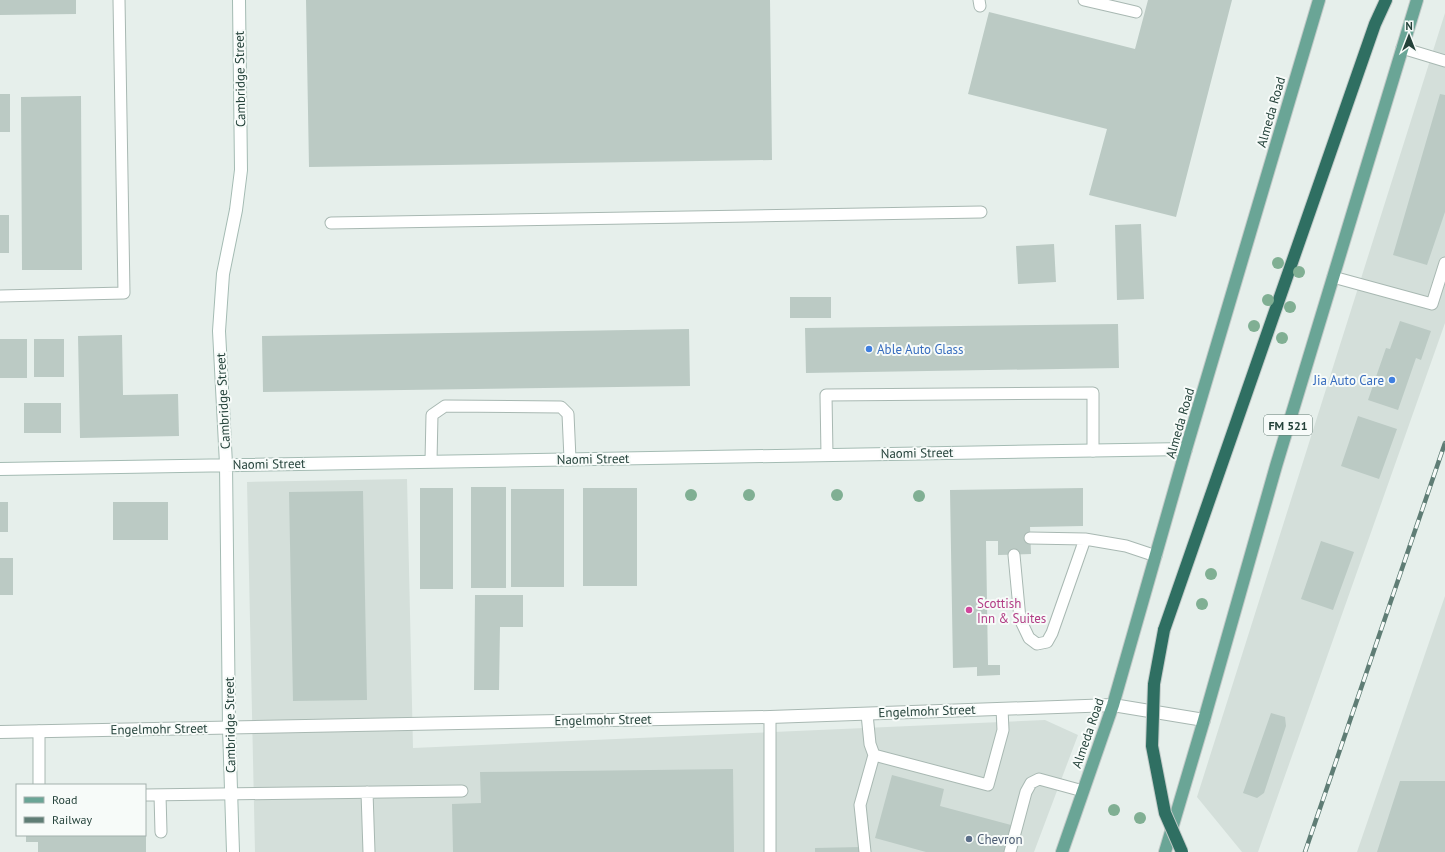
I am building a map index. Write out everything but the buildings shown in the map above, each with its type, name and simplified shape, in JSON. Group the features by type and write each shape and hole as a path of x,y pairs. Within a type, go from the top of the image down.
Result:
{"highway":[{"path":"1182,852 1165,813 1152,746 1154,684 1164,630 1375,24 1386,0"}],"main road":[{"name":"Almeda Road","path":"1062,852 1113,704 1186,449 1319,0"},
{"name":"FM 521","path":"1165,852 1276,466 1417,0"}],"street":[{"name":"Cambridge Street","path":"233,852 229,727 226,464 219,331 223,274 236,210 241,170 239,0"},
{"name":"Naomi Street","path":"0,469 1186,449"},
{"name":"Engelmohr Street","path":"0,732 770,717 1113,704 1204,720"}],"lane":[{"path":"0,296 124,293 119,0"},
{"path":"1084,0 1136,12"},
{"path":"1402,48 1445,61"},
{"path":"331,223 981,212"},
{"path":"1333,277 1432,304 1445,263"},
{"path":"827,455 826,395 1093,393 1093,451"},
{"path":"431,461 432,415 445,406 562,407 568,414 570,459"},
{"path":"1030,538 1085,540 1126,546 1156,556"},
{"path":"1014,555 1020,619 1029,638 1037,644 1047,642 1052,633 1085,540"},
{"path":"874,755 988,785 1003,730 1002,709"},
{"path":"865,852 860,805 874,755 870,744 867,714"},
{"path":"770,717 770,852"},
{"path":"39,731 39,784"},
{"path":"1010,852 1026,792 1031,784 1039,778 1083,791"},
{"path":"146,795 462,791"},
{"path":"367,792 369,852"},
{"path":"160,795 161,832"}],"shaded area":[{"path":"1445,13 1445,323 1258,852 1242,852 1197,797"},
{"path":"407,479 413,748 1045,720 1078,735 1034,852 255,852 247,482"},
{"path":"1445,596 1445,852 1357,852"}],"railway":[{"path":"1305,852 1445,443"}],"place":[{"name":"Able Auto Glass","path":"869,349"},
{"name":"Jia Auto Care","path":"1392,380"},
{"name":"Scottish Inn & Suites","path":"969,610"},
{"name":"Chevron","path":"969,839"}]}
